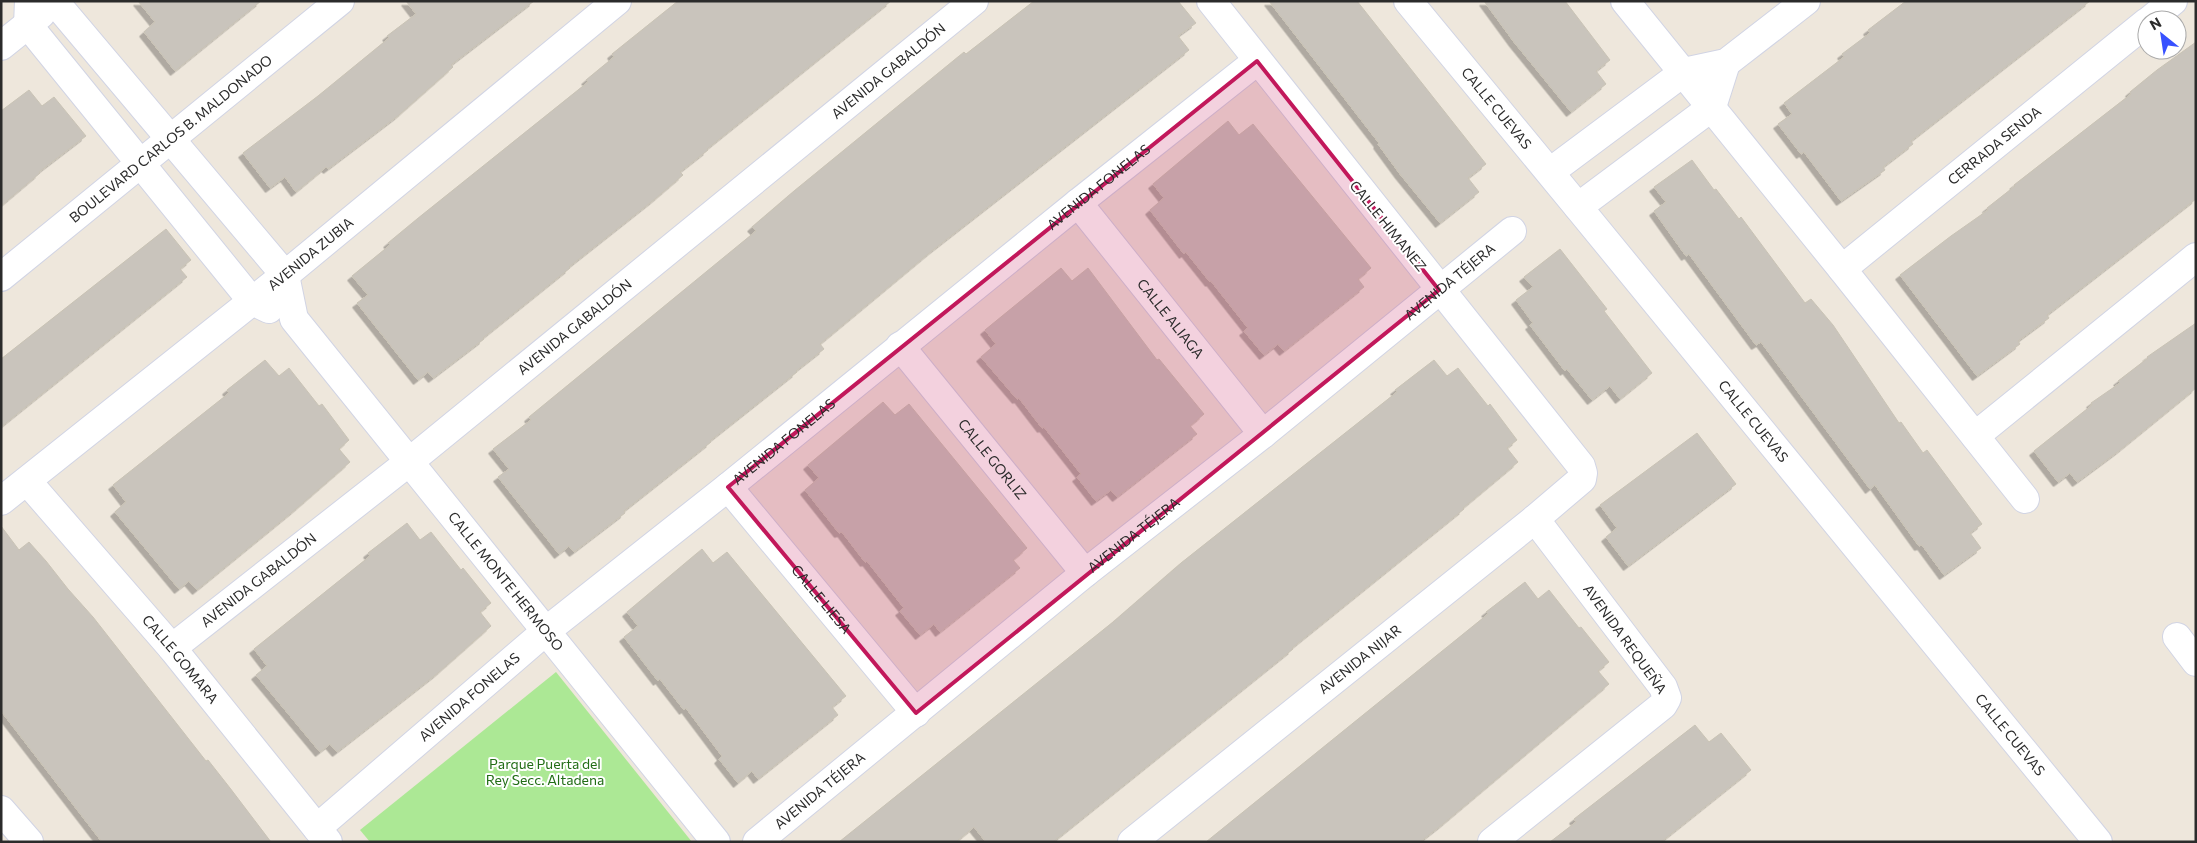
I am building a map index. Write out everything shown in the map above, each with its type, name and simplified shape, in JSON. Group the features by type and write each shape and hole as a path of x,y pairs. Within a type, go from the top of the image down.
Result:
{"street":[{"name":"BOULEVARD CARLOS B. MALDONADO","path":"1,277 340,1"},
{"name":"AVENIDA ZUBIA","path":"1,501 285,275 617,1"},
{"name":"AVENIDA GABALDÓN","path":"172,648 409,462 974,1"},
{"name":"CALLE HIMANEZ","path":"1211,1 1439,290 1581,466 1583,473"},
{"name":"CALLE CUEVAS","path":"1408,1 2098,842"},
{"path":"1625,1 1684,72 2025,499"},
{"path":"1550,172 1684,72 1726,63 1806,1"},
{"name":"CERRADA SENDA","path":"2162,10 2173,1"},
{"name":"CALLE MONTE HERMOSO","path":"44,6 172,138 285,275 294,319 716,842"},
{"name":"CALLE MONTE HERMOSO","path":"44,6 141,163 252,301 294,319"},
{"path":"1,46 44,6"},
{"name":"CERRADA SENDA","path":"1842,269 2137,30"},
{"name":"AVENIDA FONELAS","path":"323,835 546,631 1257,61"},
{"path":"1578,207 1712,107 1726,63"},
{"name":"CALLE ALIAGA","path":"1078,203 1264,434"},
{"name":"AVENIDA TÉJERA","path":"757,842 1085,573 1264,434 1512,231"},
{"path":"1975,436 2196,257"},
{"name":"CALLE GORLIZ","path":"900,346 1085,573"},
{"name":"AVENIDA NIJAR","path":"1132,842 1536,519 1582,479 1583,473"},
{"name":"CALLE GOMARA","path":"27,481 172,648 323,835"},
{"name":"CALLE LIESA","path":"728,487 916,712"},
{"name":"AVENIDA REQUEÑA","path":"1492,842 1663,705 1667,698 1663,687 1536,519"},
{"path":"2177,637 2196,662"},
{"path":"1,810 29,842"}],"highlighted area":[{"path":"1257,61 1439,290 916,713 728,487"}],"green space":[{"name":"Parque Puerta del Rey Secc. Altadena","path":"556,672 692,842 370,842 360,830"}],"building":[{"path":"138,1 261,1 175,71 144,32 155,22"},
{"path":"406,1 534,1 451,65 453,67 399,115 328,169 326,167 296,192 285,177 270,188 243,153 318,96 389,38 387,36 416,14"},
{"path":"678,1 891,1 707,149 680,172 683,175 655,199 569,267 484,339 433,378 428,372 418,380 357,303 368,295 352,276 390,245 388,243 417,219 588,82 586,80 614,57 612,54"},
{"path":"1034,1 1178,1 1196,23 1178,36 1189,50 933,250 820,344 824,349 624,511 625,513 574,552 569,546 559,554 498,477 509,469 493,449 531,420 529,417 756,231 752,227 794,191 964,52 966,54"},
{"path":"1269,1 1357,1 1486,164 1468,178 1479,192 1440,223 1400,174 1379,143"},
{"path":"1484,1 1565,1 1610,60 1596,71 1606,84 1571,112 1514,42"},
{"path":"1906,1 2090,1 1911,141 1913,144 1883,167 1885,170 1841,201 1804,152 1801,154 1778,124 1792,114 1784,103 1844,57 1842,54 1870,33 1868,30"},
{"path":"2196,42 2196,199 2047,315 2049,318 2018,341 2020,344 1977,376 1900,275 1988,210 1987,208 2014,185 2131,94 2130,92 2157,70 2171,60 2187,60 2187,48"},
{"path":"29,90 42,106 54,97 86,136 39,172 1,206 1,111"},
{"path":"1228,121 1239,135 1253,124 1371,268 1358,279 1364,287 1284,351 1278,344 1264,355 1244,331 1248,328 1186,252 1184,254 1150,210 1164,198 1153,184"},
{"path":"1692,160 1714,190 1716,189 1739,219 1741,217 1805,303 1811,299 1833,325 1899,423 1901,422 1923,453 1927,450 1982,524 1970,533 1981,548 1944,575 1922,545 1919,546 1875,485 1870,489 1761,342 1756,345 1689,254 1686,256 1654,211 1666,202 1654,187"},
{"path":"166,229 191,260 180,269 187,277 1,427 1,359"},
{"path":"1560,249 1607,309 1604,311 1652,373 1620,399 1610,386 1592,400 1567,369 1565,371 1530,325 1533,323 1516,300 1533,287 1524,277"},
{"path":"1061,268 1072,281 1088,268 1157,360 1159,359 1204,414 1190,426 1197,434 1117,497 1111,490 1096,501 1077,477 1081,474 1044,427 1042,428 1019,398 1017,399 981,357 996,344 985,330"},
{"path":"2196,323 2196,388 2120,450 2077,482 2070,473 2058,482 2034,451 2092,405 2091,403 2120,383 2118,381 2147,357"},
{"path":"265,360 279,376 289,368 319,406 322,404 349,440 339,449 350,462 197,590 189,581 179,589 115,512 126,502 113,485 229,393 227,390"},
{"path":"1434,360 1447,376 1458,368 1488,406 1490,404 1517,440 1507,448 1518,462 1464,509 1293,649 1053,842 986,842 974,827 956,842 839,842 1113,622 1181,563 1397,392 1395,390"},
{"path":"883,402 895,415 909,404 1027,548 1013,560 1020,568 940,632 934,624 920,635 900,611 904,608 867,561 865,562 842,532 839,533 805,490 819,478 808,465"},
{"path":"1697,433 1736,484 1628,566 1606,537 1617,528 1600,505"},
{"path":"407,523 420,540 431,532 461,570 463,568 491,603 480,612 491,626 438,673 337,752 330,744 320,752 256,675 267,666 254,649 370,556 368,553"},
{"path":"1,526 19,550 29,542 46,561 93,617 206,761 208,760 271,842 102,842 1,711"},
{"path":"702,549 713,563 727,552 846,696 832,707 838,715 758,779 752,771 738,783 719,759 722,756 686,708 684,710 660,679 658,681 624,637 638,626 627,612"},
{"path":"1525,582 1538,599 1549,590 1579,628 1581,627 1609,662 1598,671 1609,684 1443,824 1420,842 1206,842 1488,614 1486,612"},
{"path":"1695,725 1709,742 1721,733 1751,770 1661,842 1550,842 1576,822 1574,819"}]}
